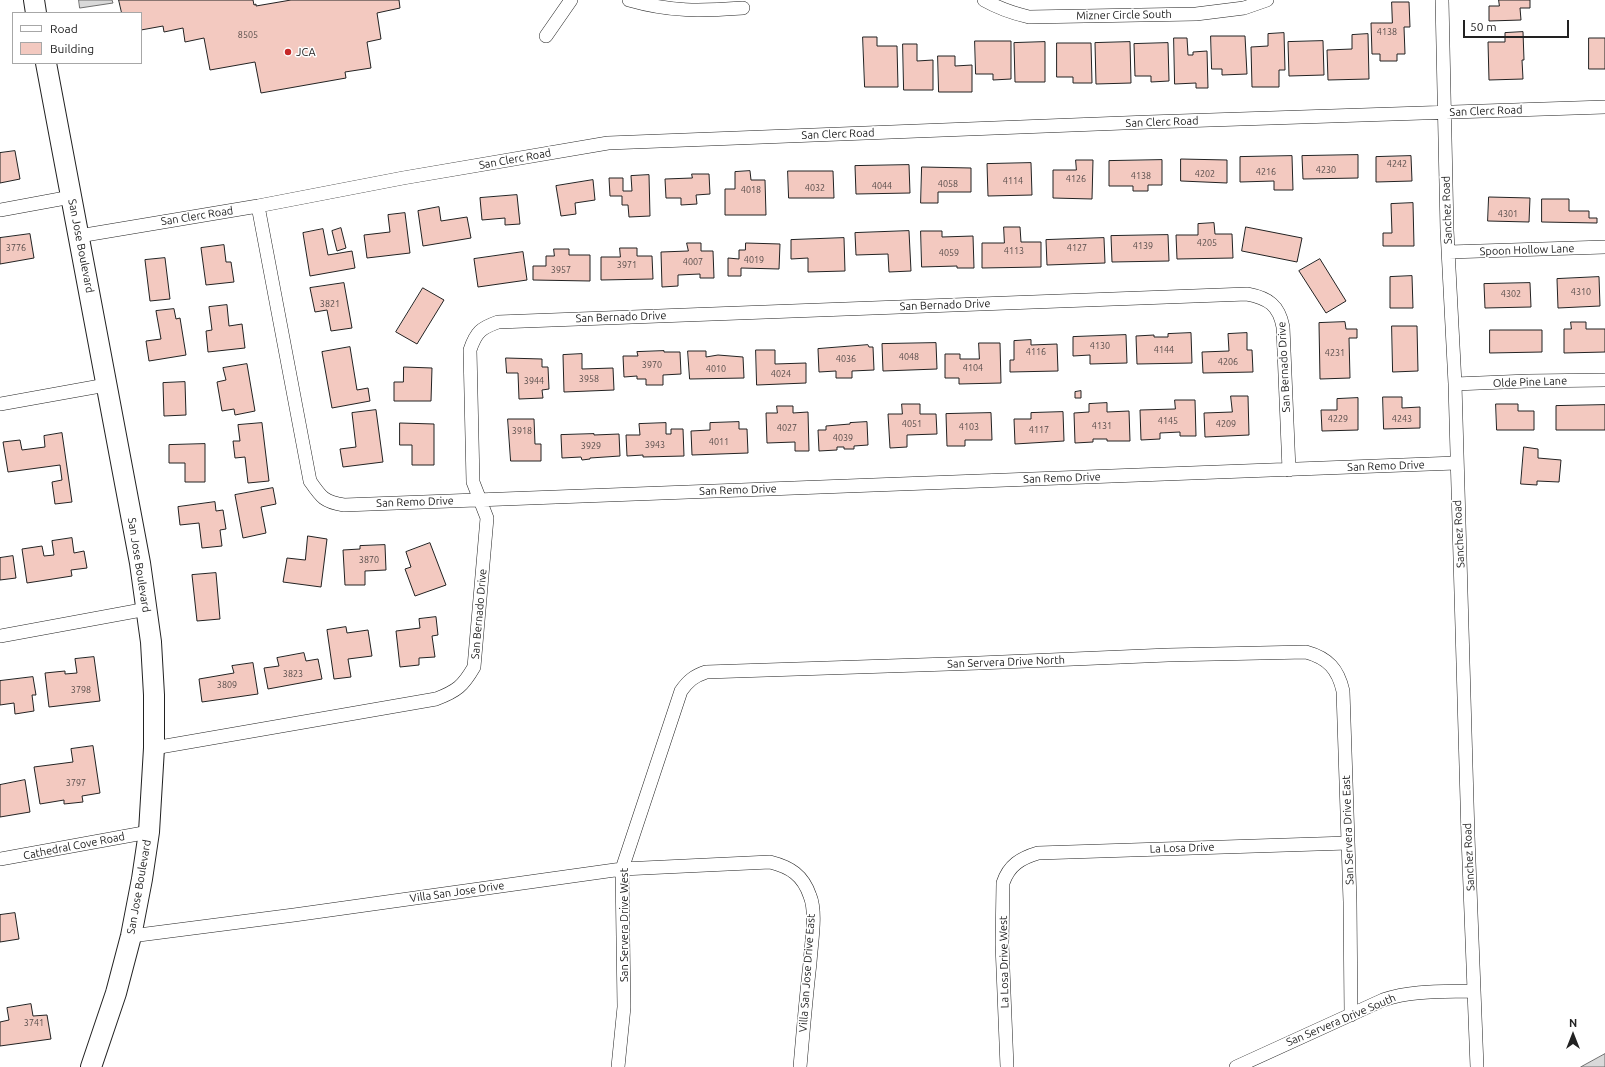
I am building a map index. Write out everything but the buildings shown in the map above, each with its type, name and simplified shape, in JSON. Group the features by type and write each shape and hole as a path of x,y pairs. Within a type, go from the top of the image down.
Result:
{"main road":[{"path":"34,0 36,12"},
{"name":"San Jose Boulevard","path":"46,64 140,563 151,642 154,695 154,748 148,832 142,879 131,936 116,992 91,1067"}],"street":[{"path":"546,36 571,0"},
{"path":"630,0 680,10 742,8"},
{"name":"Mizner Circle South","path":"984,0 996,7 1029,17 1196,14 1244,8 1267,0"},
{"name":"Sanchez Road","path":"1442,0 1468,836 1477,1067"},
{"name":"San Clerc Road","path":"79,236 258,206 403,178 608,143 1605,106"},
{"path":"0,210 71,197"},
{"name":"San Remo Drive","path":"258,206 310,481 318,493 331,503 344,505 1456,464"},
{"name":"Spoon Hollow Lane","path":"1449,252 1605,247"},
{"name":"San Bernado Drive","path":"154,748 436,699 454,692 466,681 474,667 487,518 474,482 470,350 475,336 485,326 498,322 1247,294 1260,296 1272,304 1281,315 1283,327 1289,470"},
{"name":"Olde Pine Lane","path":"1454,384 1605,380"},
{"path":"0,404 106,385"},
{"path":"0,636 147,609"},
{"name":"San Servera Drive North","path":"693,677 706,672 1168,655 1306,652 1319,655"},
{"name":"San Servera Drive East","path":"1319,655 1333,667 1338,674 1343,691 1348,843 1351,1014"},
{"name":"San Servera Drive West","path":"618,1067 624,1007 622,868 681,691 693,677"},
{"name":"Cathedral Cove Road","path":"0,860 148,832"},
{"name":"La Losa Drive","path":"1018,861 1038,853 1348,843"},
{"name":"La Losa Drive West","path":"1007,1067 1002,944 1003,883 1006,875 1018,861"},
{"name":"Villa San Jose Drive","path":"131,936 294,915 622,868 770,862 784,866"},
{"name":"Villa San Jose Drive East","path":"784,866 802,880 811,896 812,905 812,942 800,1067"},
{"name":"San Servera Drive South","path":"1236,1067 1351,1014 1397,995 1419,992 1474,991"}],"shaded area":[{"path":"79,0 112,0 113,3 80,8"},
{"path":"1605,1054 1605,1067 1581,1067"}],"place":[{"name":"JCA","path":"288,52"}]}
